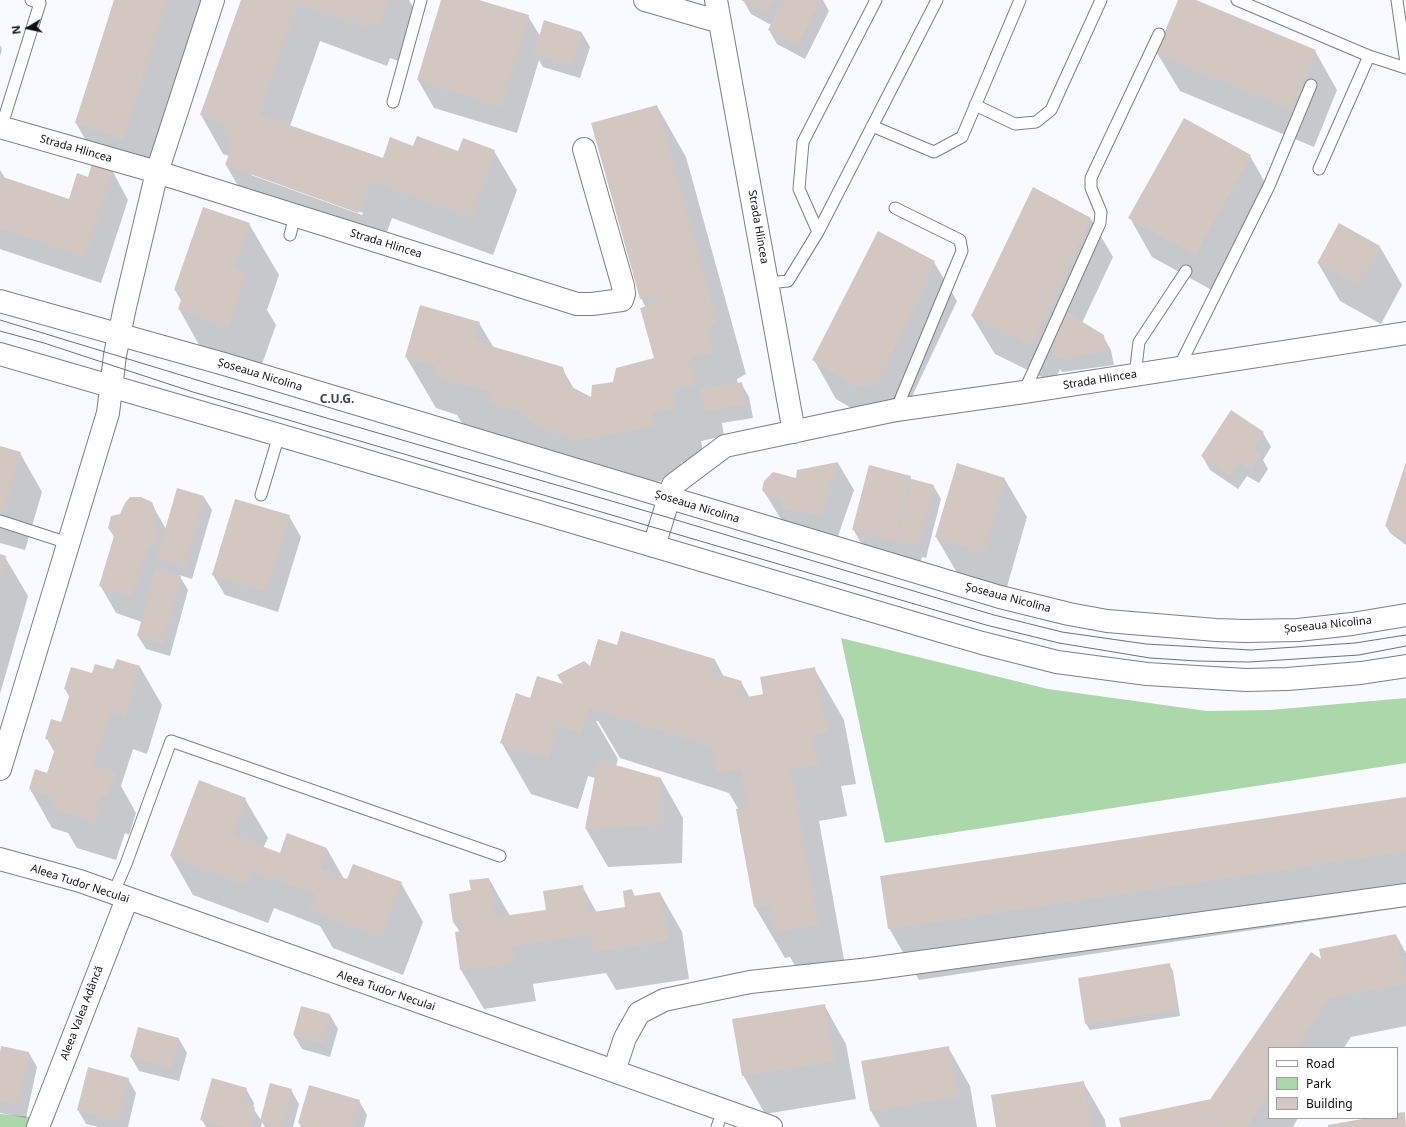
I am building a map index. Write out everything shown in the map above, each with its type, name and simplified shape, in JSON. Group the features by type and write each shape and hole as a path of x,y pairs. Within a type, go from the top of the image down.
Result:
{"street":[{"path":"0,769 108,413 119,334 157,172 213,0"},
{"path":"645,0 720,22"},
{"name":"Strada Hlincea","path":"716,0 794,432"},
{"name":"Strada Hlincea","path":"1,127 157,172 292,225 577,304 592,304 622,300 624,294 623,286 584,149"},
{"name":"Șoseaua Nicolina","path":"0,301 224,364 1000,597 1069,614 1107,621 1245,632 1298,630 1352,624 1406,615"},
{"name":"Strada Hlincea","path":"654,546 673,484 725,446 896,410 1024,392 1406,333"},
{"path":"0,354 982,643 1057,662 1148,674 1246,680 1288,679 1361,673 1406,666"},
{"name":"Aleea Tudor Neculai","path":"0,859 80,882 614,1071 720,1119 771,1127"},
{"path":"614,1071 625,1038 639,1013 664,1000 750,982 870,969 1406,895"},
{"name":"Aleea Valea Adâncă","path":"38,1127 120,897"}],"lane":[{"path":"1,127 40,2 32,0"},
{"path":"393,102 422,0"},
{"path":"818,232 799,189 803,142 876,0"},
{"path":"768,284 788,281 818,232 937,0"},
{"path":"872,126 934,152 962,137 1020,0"},
{"path":"975,105 1015,124 1036,122 1051,110 1101,0"},
{"path":"1237,0 1369,56 1406,68"},
{"path":"1397,0 1406,63"},
{"path":"1024,392 1100,223 1100,212 1091,188 1091,178 1159,34"},
{"path":"1319,169 1369,56"},
{"path":"1178,368 1269,186 1311,85"},
{"path":"896,208 960,240 962,250 896,410"},
{"path":"1135,375 1138,342 1186,271"},
{"path":"261,495 279,435"},
{"path":"0,521 68,543"},
{"path":"120,897 126,864 171,741 500,856"}],"green space":[{"path":"841,638 1048,689 1207,711 1270,710 1406,698 1406,763 885,843"},
{"path":"0,1114 31,1117 28,1127 0,1127"}],"building":[{"path":"114,0 167,0 123,139 75,123"},
{"path":"241,0 387,0 379,24 368,20 365,27 298,3 258,114 383,158 390,137 413,146 417,136 458,151 463,138 495,150 471,217 370,180 358,213 225,165 233,143 224,124 200,115"},
{"path":"441,0 479,0 529,15 501,106 417,80"},
{"path":"741,0 774,0 767,13"},
{"path":"783,0 820,0 797,45 768,30"},
{"path":"1178,0 1196,0 1316,50 1291,109 1156,53"},
{"path":"544,20 582,32 572,65 534,53"},
{"path":"657,105 717,322 708,327 713,353 690,357 695,385 672,389 675,408 652,412 654,426 575,440 527,420 527,413 488,401 491,392 433,375 436,366 405,357 420,305 480,322 474,341 563,367 568,385 591,397 592,385 613,382 616,368 654,358 640,308 657,303 655,295 640,299 591,123"},
{"path":"1184,118 1251,155 1195,255 1128,218"},
{"path":"92,164 113,171 85,256 0,228 0,176 69,199 77,173 88,177"},
{"path":"1033,187 1091,218 1031,345 971,316"},
{"path":"203,207 250,223 234,269 247,273 228,327 178,309 183,294 174,290"},
{"path":"1339,223 1380,246 1358,285 1317,263"},
{"path":"878,231 935,261 878,383 857,387 812,360"},
{"path":"1066,312 1104,335 1106,351 1054,359 1052,344"},
{"path":"742,382 745,404 705,411 701,389"},
{"path":"1231,410 1264,432 1253,449 1261,454 1251,470 1239,462 1230,476 1201,456"},
{"path":"0,446 21,452 3,512 0,511"},
{"path":"838,462 821,515 783,508 781,499 768,497 762,490 764,481 773,472 796,478 797,470"},
{"path":"1406,462 1406,536 1404,540 1385,526"},
{"path":"957,463 1005,478 984,552 935,537"},
{"path":"869,465 911,476 894,541 852,530"},
{"path":"912,479 934,485 918,545 896,539"},
{"path":"177,488 204,496 185,566 157,558"},
{"path":"130,497 141,497 152,502 155,510 153,522 159,532 156,543 148,546 132,597 99,586 114,536 108,528 111,516 120,514 125,503"},
{"path":"235,499 290,515 266,591 212,575"},
{"path":"0,554 6,556 0,576"},
{"path":"156,569 181,576 162,643 137,636"},
{"path":"621,631 715,659 711,672 742,681 737,699 763,694 760,677 815,667 827,732 812,735 818,765 790,769 818,924 775,932 769,905 754,907 736,809 748,807 741,769 717,773 712,746 589,707 581,733 558,725 548,758 500,743 516,693 530,698 537,676 563,684 557,675 584,661 590,666 598,639 617,645"},
{"path":"117,659 140,666 125,716 111,711 93,767 115,773 107,797 102,795 94,822 53,809 57,798 29,789 35,769 47,773 57,743 45,739 51,719 61,722 71,691 64,689 71,667 92,673 95,664 113,669"},
{"path":"598,760 661,778 660,824 585,829"},
{"path":"199,780 246,798 232,835 280,853 287,833 327,848 320,869 347,879 353,864 402,882 381,937 310,910 316,894 251,870 246,885 170,856"},
{"path":"1406,797 1406,851 888,929 880,876"},
{"path":"489,878 495,917 546,910 543,891 583,885 587,913 625,907 623,891 632,889 633,896 660,892 668,941 593,952 591,934 511,946 514,962 460,970 455,932 465,930 463,922 453,923 449,894 471,890 469,880"},
{"path":"1396,934 1406,983 1329,998 1297,1047 1268,1047 1268,1093 1247,1127 1218,1126 1211,1098 1311,952 1321,959 1319,949"},
{"path":"1170,963 1177,1010 1085,1024 1078,978"},
{"path":"825,1004 834,1061 742,1076 732,1019"},
{"path":"301,1006 330,1014 322,1043 293,1035"},
{"path":"138,1027 179,1038 171,1068 130,1057"},
{"path":"1,1046 29,1052 18,1105 0,1101"},
{"path":"949,1046 957,1097 870,1111 861,1061"},
{"path":"88,1067 129,1078 118,1121 77,1110"},
{"path":"212,1078 247,1088 243,1104 255,1107 249,1127 226,1127 200,1120"},
{"path":"1084,1081 1091,1127 996,1127 991,1095"},
{"path":"270,1083 292,1089 282,1126 260,1121"},
{"path":"309,1085 360,1100 352,1127 312,1127 298,1123"},
{"path":"1211,1099 1217,1127 1121,1127 1119,1118"},
{"path":"1405,1112 1406,1127 1328,1127 1328,1125 1362,1119 1398,1119 1398,1113"}],"tram line":[{"path":"0,320 220,387 663,516 994,615 1062,632 1146,644 1251,650 1355,643 1406,635"},
{"path":"0,331 44,343 193,392 986,625 1059,643 1150,658 1249,662 1359,655 1406,646"}],"district":[{"name":"C.U.G.","path":"337,400"}]}
